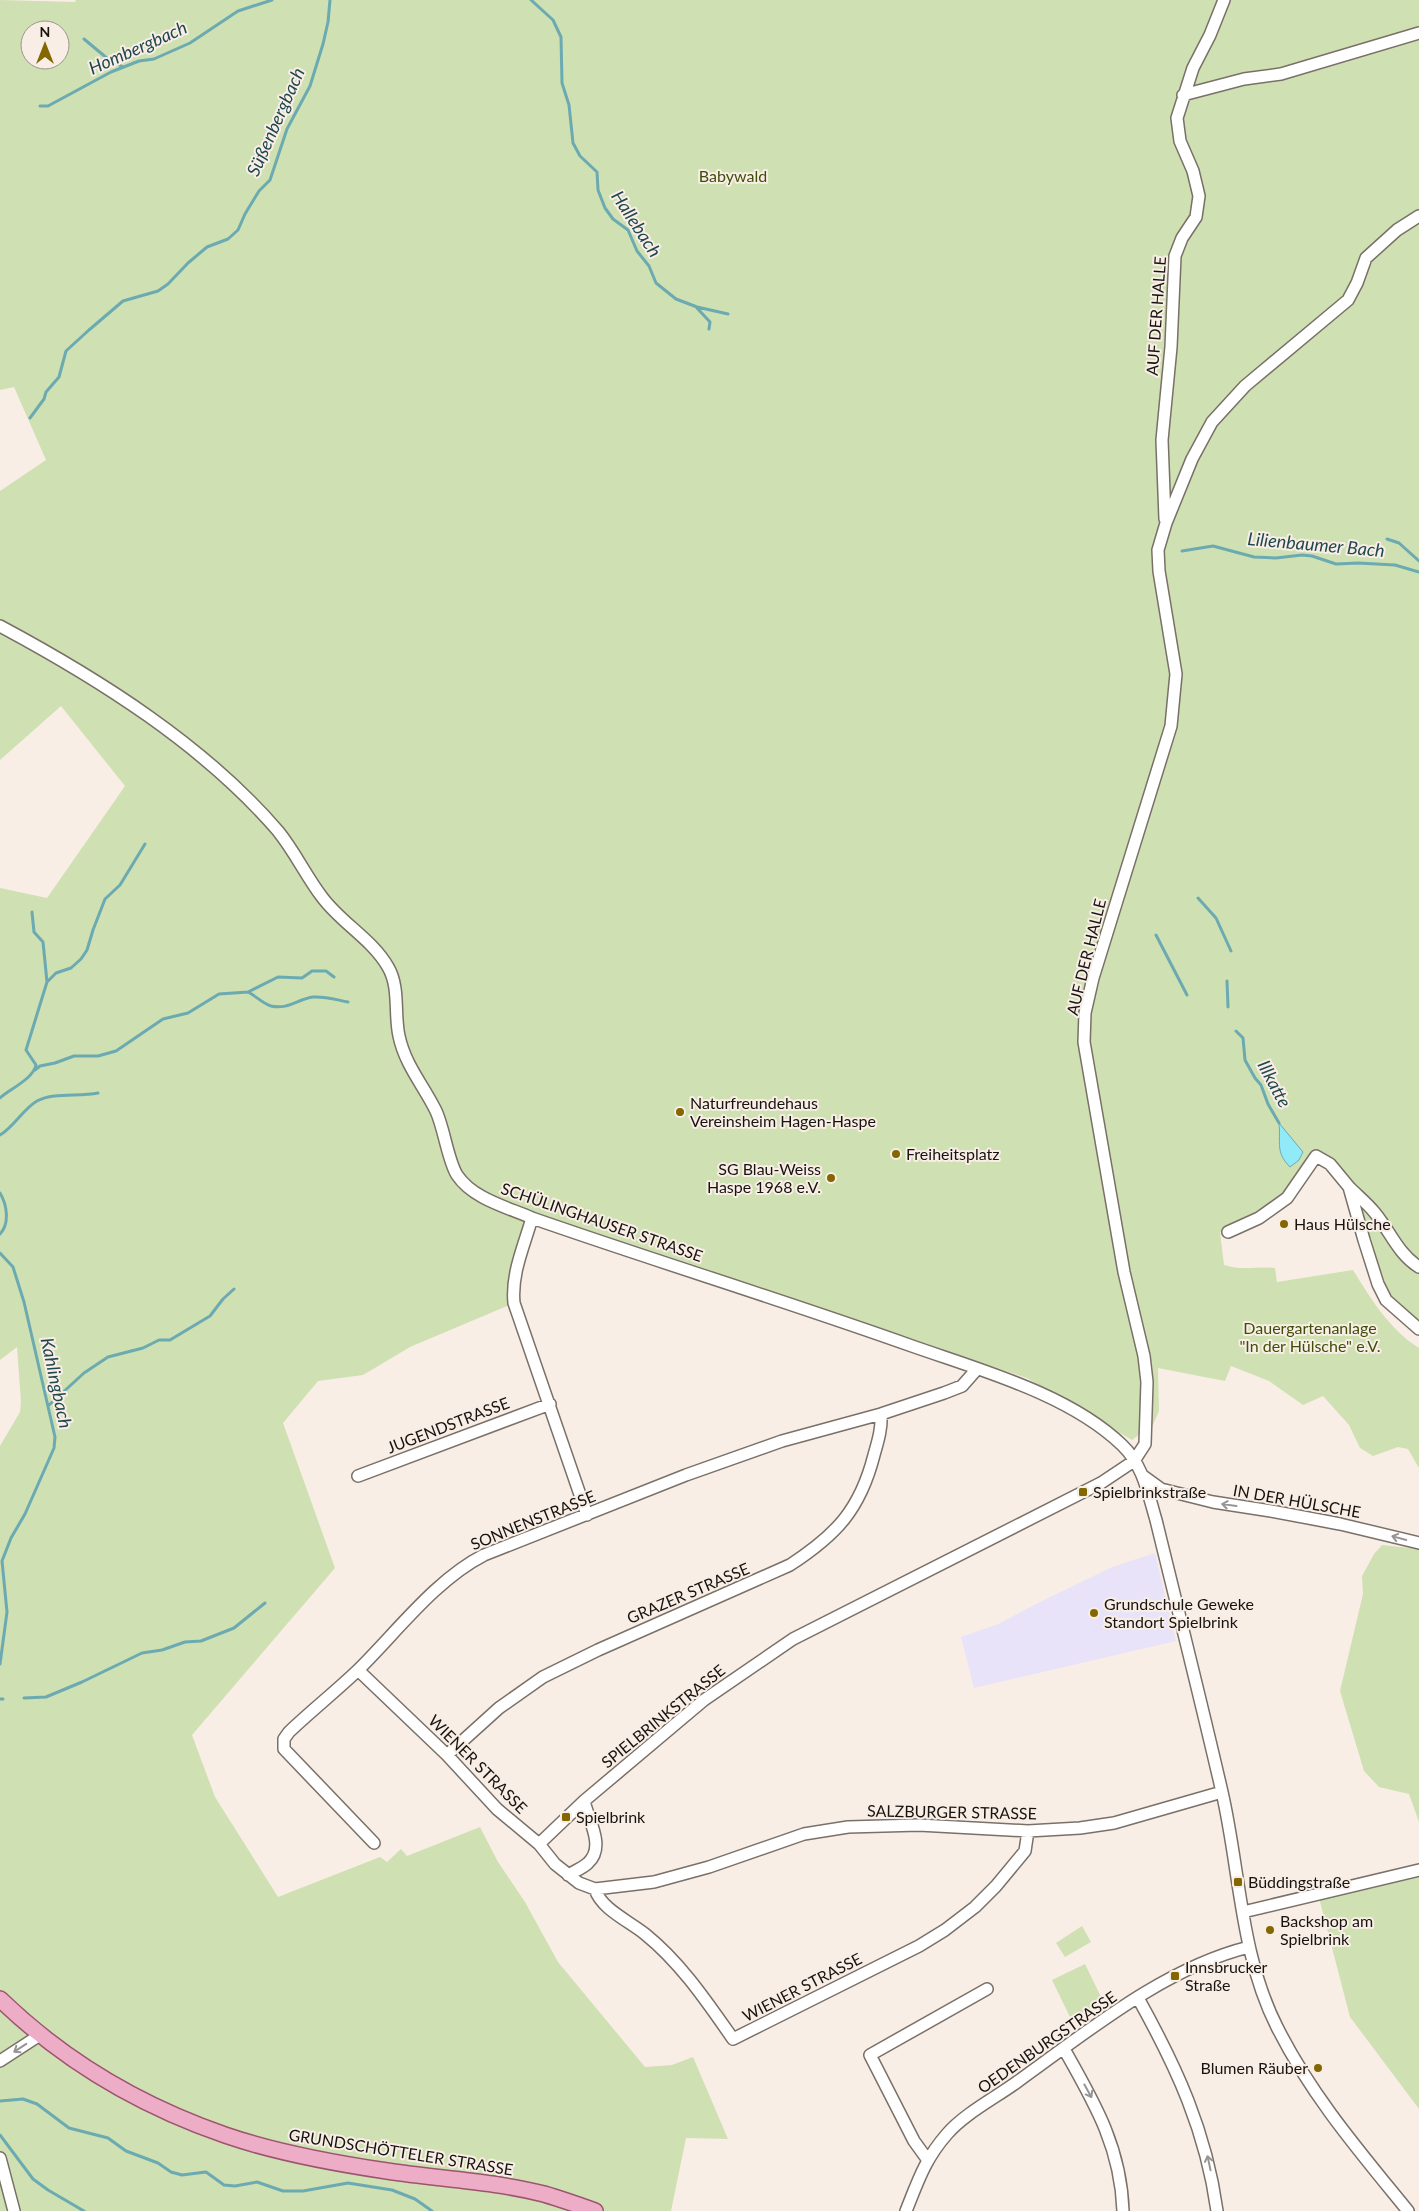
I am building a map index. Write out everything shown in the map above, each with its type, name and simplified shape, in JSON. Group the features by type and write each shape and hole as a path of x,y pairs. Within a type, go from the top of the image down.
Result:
{"main road":[{"name":"GRUNDSCHÖTTELER STRASSE","path":"0,1999 40,2035 87,2069 154,2106 225,2135 300,2156 388,2171 478,2182 544,2194 595,2211"}],"street":[{"name":"AUF DER HALLE","path":"1166,523 1162,440 1171,347 1175,256 1182,238 1196,216 1198,196 1193,171 1180,141 1177,118 1192,68 1210,35 1224,0"},
{"path":"1183,95 1244,79 1281,74 1419,33"},
{"name":"AUF DER HALLE","path":"1134,1461 1145,1444 1148,1404 1144,1356 1124,1272 1084,1042 1085,1013 1093,978 1171,726 1176,692 1176,674 1159,571 1158,550 1166,523 1192,459 1212,422 1245,386 1348,300 1366,258 1397,230 1419,216"},
{"name":"SCHÜLINGHAUSER STRASSE","path":"0,626 116,694 197,753 236,788 278,831 323,898 376,950 389,968 394,980 400,1038 409,1065 436,1112 457,1174 478,1195 532,1218 798,1306 1036,1391 1089,1419 1123,1446 1134,1461"},
{"path":"1228,1232 1259,1218 1287,1198 1316,1156 1330,1164 1375,1213 1392,1240 1412,1263 1419,1267"},
{"path":"1348,1184 1370,1258 1386,1300 1419,1329"},
{"path":"532,1218 515,1275 514,1303 587,1515"},
{"name":"SONNENSTRASSE","path":"374,1843 284,1749 283,1744 289,1732 358,1670 406,1618 460,1570 484,1555 686,1476 782,1442 881,1414 962,1386 977,1369"},
{"name":"JUGENDSTRASSE","path":"358,1476 550,1404"},
{"name":"GRAZER STRASSE","path":"447,1755 500,1708 543,1677 598,1650 790,1565 819,1546 840,1526 856,1502 869,1476 882,1426 881,1414"},
{"path":"1134,1461 1143,1476 1156,1520 1222,1792 1249,1947 1258,1983 1276,2026 1316,2094 1365,2160 1408,2211"},
{"name":"SPIELBRINKSTRASSE","path":"539,1844 584,1800 704,1700 793,1639 1100,1483 1134,1461"},
{"name":"IN DER HÜLSCHE","path":"1143,1476 1161,1489 1213,1502 1323,1520 1419,1543"},
{"name":"WIENER STRASSE","path":"358,1670 447,1755 498,1809 539,1844 555,1864 579,1883 595,1890 598,1899 646,1935 694,1984 733,2039 919,1946 944,1930 975,1907 999,1882 1025,1851 1028,1832"},
{"name":"SALZBURGER STRASSE","path":"595,1890 654,1882 709,1867 804,1834 848,1827 918,1825 1028,1832 1080,1828 1114,1823 1222,1792"},
{"path":"568,1875 586,1865 596,1853 596,1838 584,1800"},
{"path":"1243,1912 1419,1870"},
{"name":"OEDENBURGSTRASSE","path":"906,2211 927,2159 955,2126 1154,1987 1231,1951 1249,1947"},
{"path":"927,2159 914,2141 870,2055 987,1989"},
{"path":"1138,1998 1163,2042 1192,2107 1209,2161 1217,2211"},
{"path":"0,2061 40,2035"},
{"path":"1064,2049 1103,2119 1119,2179 1123,2211"},
{"path":"0,2158 14,2211"}],"shaded area":[{"name":"Grundschule Geweke Standort Spielbrink","path":"1155,1553 1176,1641 974,1688 961,1637 998,1624 1112,1567"}],"green space":[{"path":"0,0 75,2 76,0 1419,0 1419,1325 1386,1298 1353,1187 1327,1158 1296,1176 1278,1199 1260,1213 1220,1232 1224,1265 1238,1268 1275,1268 1277,1282 1353,1270 1390,1323 1419,1348 1419,1468 1408,1449 1398,1447 1373,1456 1360,1448 1349,1425 1323,1396 1303,1405 1269,1381 1231,1366 1225,1381 1158,1368 1159,1411 1149,1434 1141,1433 1132,1440 1027,1378 533,1218 514,1303 410,1347 363,1375 318,1381 283,1423 335,1568 192,1735 215,1797 278,1897 380,1857 387,1862 401,1849 407,1856 480,1827 498,1862 525,1902 558,1962 645,2067 672,2065 693,2057 728,2139 686,2138 671,2211 0,2211 0,1446 20,1412 21,1402 17,1347 0,1360 0,888 47,898 125,786 61,706 0,760 0,491 46,460 14,387 0,390"},
{"path":"1382,1545 1419,1549 1419,1822 1409,1794 1379,1787 1364,1771 1340,1691 1363,1594 1362,1576 1374,1554"},
{"path":"1419,1868 1419,2109 1350,2017 1318,1894"},
{"path":"1082,1926 1091,1942 1065,1957 1056,1943"},
{"path":"1085,1964 1104,2003 1071,2019 1052,1980"}],"water":[{"path":"1279,1123 1303,1152 1299,1160 1290,1167 1280,1152"}],"waterway":[{"name":"Hombergbach","path":"40,106 48,106 111,72 139,61 154,59 190,43 238,11 272,0"},
{"name":"Süßenbergbach","path":"30,418 44,399 46,392 59,377 66,351 89,330 123,301 158,291 207,247 228,239 238,230 259,191 270,180 287,129 310,86 323,44 330,0"},
{"name":"Hallebach","path":"531,0 553,20 561,37 562,83 569,105 573,143 580,156 597,172 598,190 605,208 613,219 628,230 637,251 649,266 656,283 676,299 697,307 728,314"},
{"path":"84,39 108,59 123,67"},
{"path":"697,308 710,322 709,329"},
{"path":"1387,539 1399,543 1419,561"},
{"name":"Lilienbaumer Bach","path":"1182,551 1213,546 1254,557 1276,558 1302,555 1312,556 1336,564 1395,565 1419,572"},
{"path":"0,1098 31,1075 34,1070 36,1065 26,1050 47,982 56,973 71,968 81,959 87,950 105,899 120,885 145,844"},
{"path":"1198,898 1216,918 1231,951"},
{"path":"32,912 34,932 43,942 47,982"},
{"path":"1156,935 1187,995"},
{"path":"35,1070 40,1066 74,1056 98,1056 116,1051 163,1019 188,1013 219,994 248,992 278,977 302,978 312,971 326,971 334,977"},
{"path":"1227,981 1228,1007"},
{"path":"248,992 268,1005 277,1007 283,1007 313,997 348,1002"},
{"name":"Illkatte","path":"1236,1031 1243,1038 1245,1060 1261,1085 1268,1104 1279,1123"},
{"path":"0,1135 37,1101 51,1097 98,1093"},
{"name":"Kahlingbach","path":"0,1193 6,1214 5,1225 0,1234"},
{"name":"Kahlingbach","path":"0,1253 13,1267 24,1302 55,1437 54,1448 2,1561 7,1612 0,1664"},
{"path":"48,1406 84,1373 108,1357 143,1348 159,1340 170,1340 210,1316 223,1299 234,1289"},
{"path":"24,1698 46,1697 142,1653 162,1650 185,1642 201,1641 234,1628 265,1603"},
{"path":"0,2101 23,2099 37,2104 69,2128 108,2138 126,2151 158,2163 171,2172 182,2175 206,2172 224,2185 235,2186 257,2182 283,2191 303,2191 348,2183 392,2190 415,2199 432,2211"},
{"path":"0,2135 33,2179 84,2211"}],"place":[{"name":"Naturfreundehaus Vereinsheim Hagen-Haspe","path":"680,1112"},
{"name":"Freiheitsplatz","path":"896,1154"},
{"name":"SG Blau-Weiss Haspe 1968 e.V.","path":"831,1178"},
{"name":"Haus Hülsche","path":"1284,1224"},
{"name":"Spielbrinkstraße","path":"1083,1492"},
{"name":"Grundschule Geweke Standort Spielbrink","path":"1094,1613"},
{"name":"Spielbrink","path":"566,1817"},
{"name":"Büddingstraße","path":"1238,1882"},
{"name":"Backshop am Spielbrink","path":"1270,1930"},
{"name":"Innsbrucker Straße","path":"1175,1976"},
{"name":"Blumen Räuber","path":"1318,2068"}],"park label":[{"name":"Babywald","path":"733,176"},
{"name":"Dauergartenanlage \"In der Hülsche\" e.V.","path":"1310,1337"}]}
